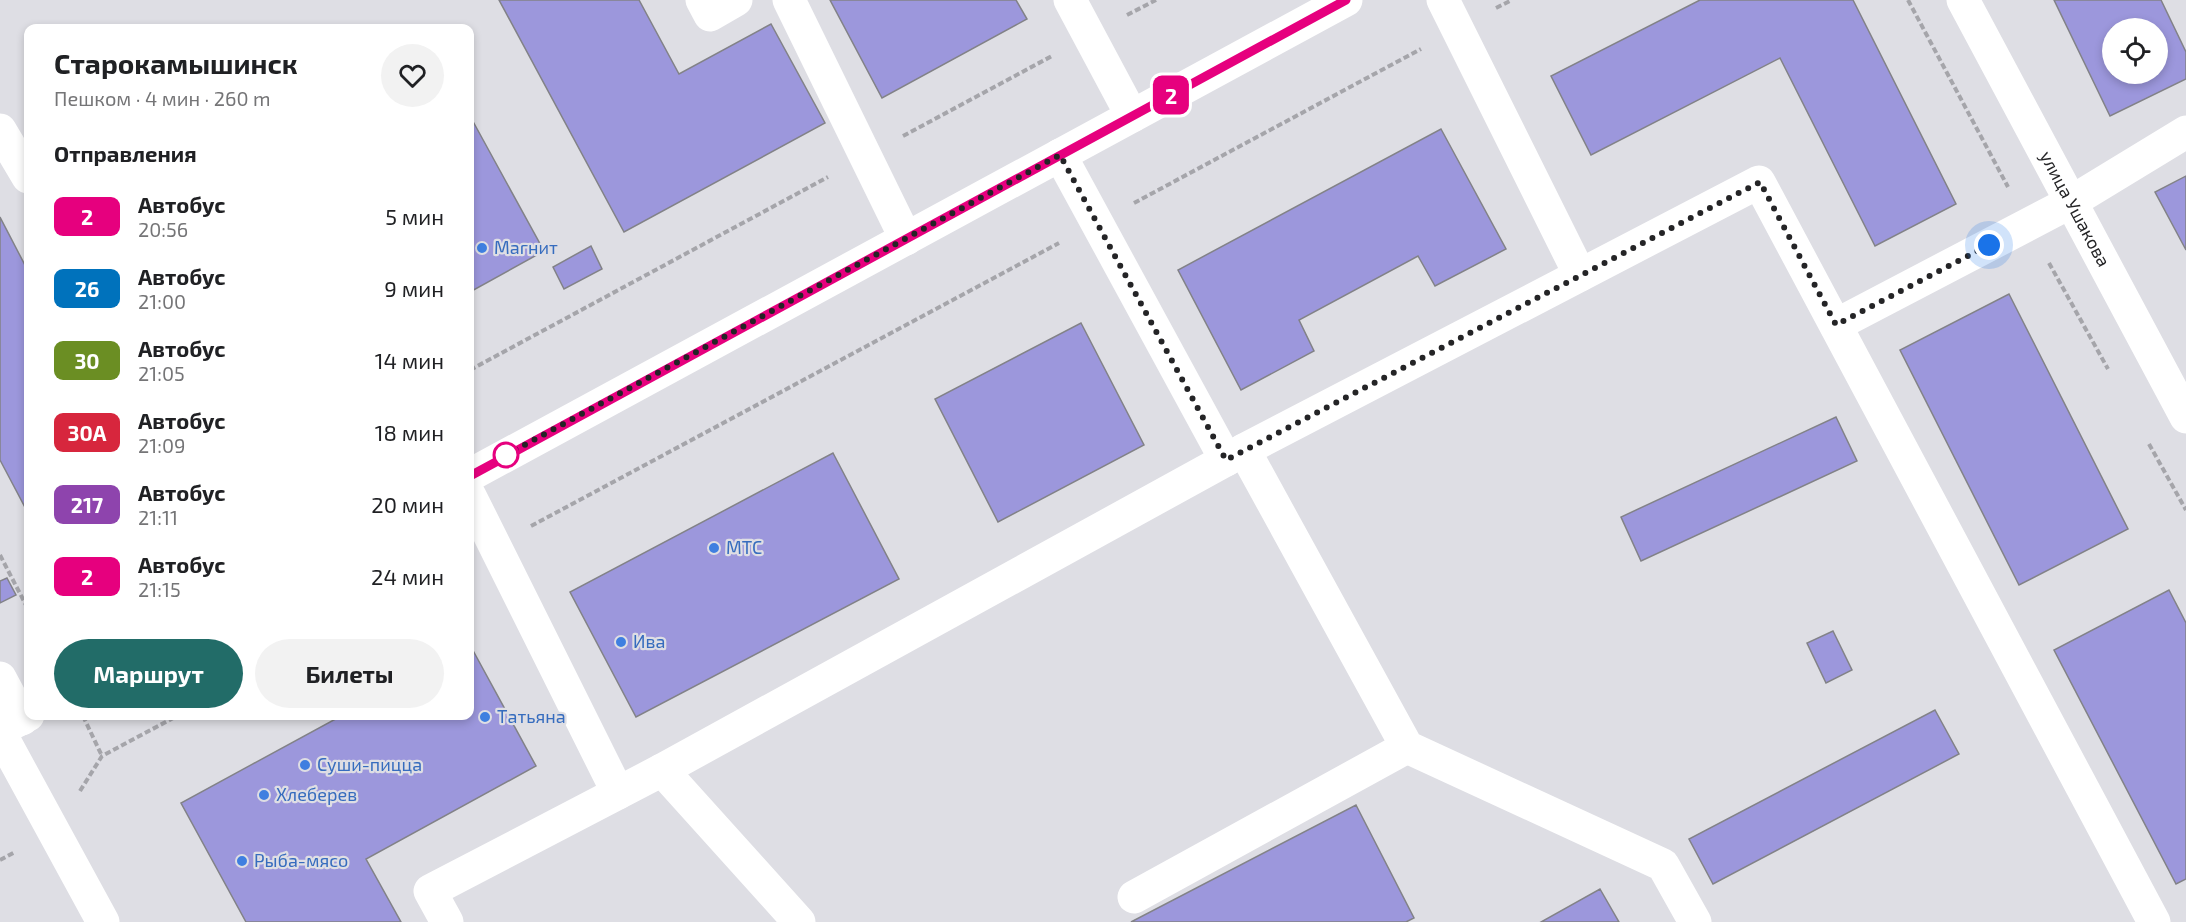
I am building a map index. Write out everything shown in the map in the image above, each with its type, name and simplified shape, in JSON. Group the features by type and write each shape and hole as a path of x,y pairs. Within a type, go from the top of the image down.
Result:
{"main road":[{"path":"702,0 711,15 736,0"},
{"path":"789,0 906,238"},
{"path":"1070,0 1132,116"},
{"path":"1443,0 1581,275"},
{"name":"улица Ушакова","path":"1963,0 2186,417"},
{"path":"474,474 1340,2"},
{"path":"0,130 24,170"},
{"path":"1836,325 2071,202 2186,132"},
{"path":"1060,155 1096,223 1407,747 1663,865 1695,922"},
{"path":"447,922 430,891 662,770 1235,455 1760,182 2154,922"},
{"path":"474,504 618,793"},
{"path":"0,678 13,724 54,832 103,922"},
{"path":"1134,897 1407,747"},
{"path":"662,770 799,922"}],"path":[{"path":"474,368 1156,0"},
{"path":"494,546 1512,0"},
{"path":"0,555 24,601"},
{"path":"85,720 102,756"},
{"path":"54,832 102,756 170,720"}],"building":[{"path":"499,0 639,0 679,74 771,24 825,123 624,232"},
{"path":"830,0 1016,0 1027,19 882,98"},
{"path":"1700,0 1853,0 1956,204 1875,246 1780,58 1591,155 1551,76"},
{"path":"2054,0 2161,0 2186,52 2186,79 2110,116"},
{"path":"474,123 544,251 474,290"},
{"path":"1441,129 1506,249 1435,286 1418,256 1299,320 1314,351 1241,390 1178,270"},
{"path":"2186,176 2186,250 2155,192"},
{"path":"0,217 24,263 24,505 0,460"},
{"path":"591,246 602,269 564,289 553,267"},
{"path":"2009,294 2128,529 2019,585 1900,350"},
{"path":"1081,323 1144,445 998,522 935,399"},
{"path":"1836,417 1857,461 1641,561 1621,517"},
{"path":"833,453 899,579 636,717 570,592"},
{"path":"7,578 16,595 0,603 0,581"},
{"path":"2169,590 2186,623 2186,879 2176,884 2054,650"},
{"path":"1833,631 1852,670 1826,683 1807,643"},
{"path":"474,652 536,766 366,859 401,922 246,922 181,803 334,720 474,720"},
{"path":"1935,710 1959,754 1713,884 1689,839"},
{"path":"1356,805 1414,918 1406,922 1131,922"},
{"path":"1600,889 1619,922 1541,922"}],"bus line":[{"name":"2","path":"474,474 1346,0"}],"place":[{"name":"Магнит","path":"482,248"},
{"name":"МТС","path":"714,548"},
{"name":"Ива","path":"621,642"},
{"name":"Татьяна","path":"485,717"},
{"name":"Суши-пицца","path":"305,765"},
{"name":"Хлеберев","path":"264,795"},
{"name":"Рыба-мясо","path":"242,861"}],"route":[{"path":"506,455 1060,155 1226,460 1760,182 1836,325 1989,245"}]}
